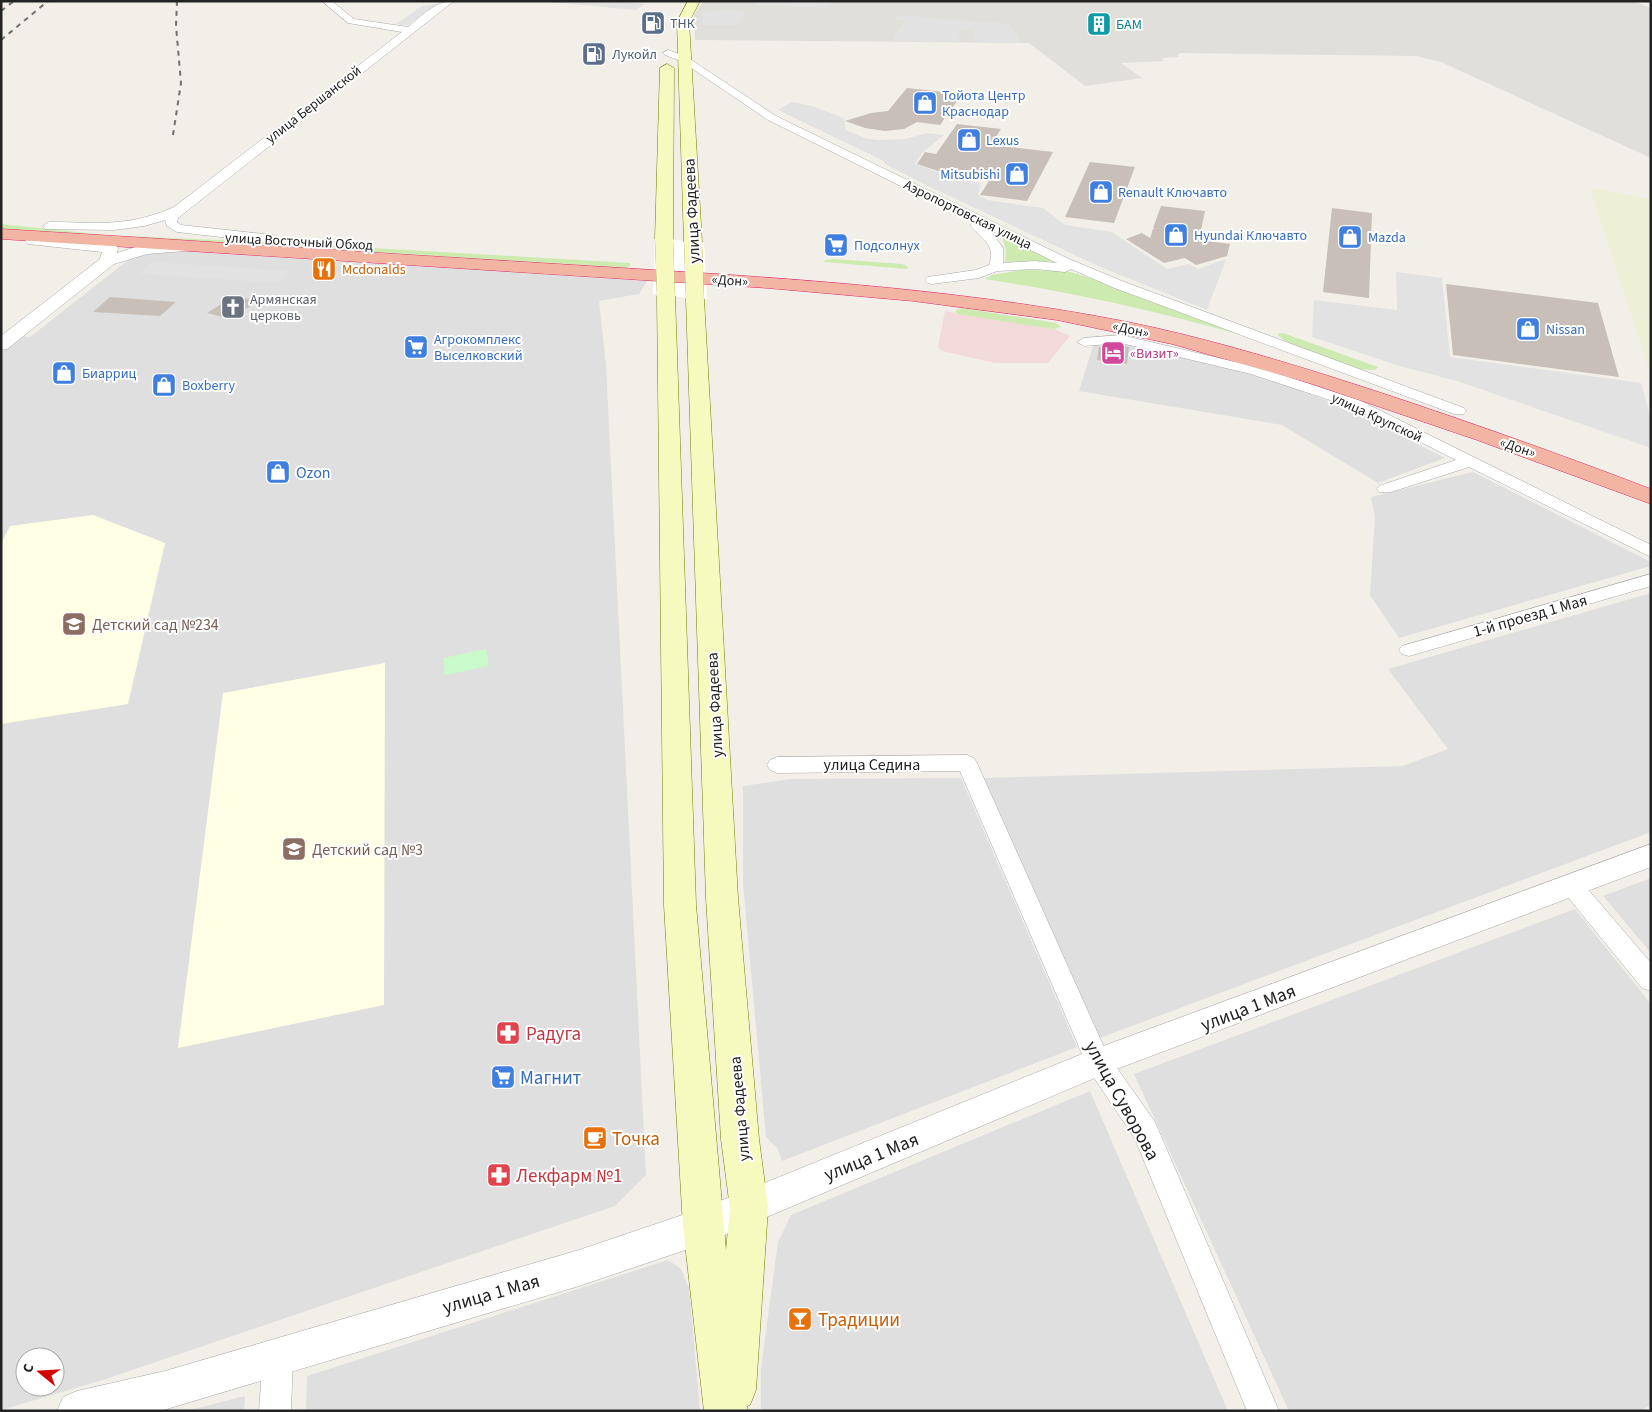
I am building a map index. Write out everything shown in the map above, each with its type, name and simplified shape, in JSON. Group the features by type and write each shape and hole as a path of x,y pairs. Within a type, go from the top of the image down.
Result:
{"highway":[{"name":"улица Восточный Обход","path":"1,221 115,232 273,239 593,265"},
{"name":"улица Восточный Обход","path":"1,234 184,246 593,265"},
{"name":"«Дон»","path":"593,265 753,265"},
{"name":"«Дон»","path":"593,265 878,292 1016,308 1130,328 1228,352 1362,393 1551,458 1651,497"},
{"path":"913,278 987,287"},
{"name":"«Дон»","path":"1022,292 1146,317 1234,338 1459,411 1651,481"}],"main road":[{"name":"улица Фадеева","path":"694,1 685,14 683,22 722,898 740,1139 749,1208 734,1411"},
{"name":"улица Фадеева","path":"686,58 679,45 669,48 664,239 680,905 702,1226 726,1411"},
{"path":"665,211 678,213 691,210"},
{"path":"680,905 688,895 699,890 710,891 722,898"}],"street":[{"path":"326,1 350,21 409,30"},
{"name":"улица Бершанской","path":"49,226 119,228 150,222 178,210 409,30 450,1"},
{"name":"Аэропортовская улица","path":"686,58 772,118 1087,272 1459,411"},
{"path":"948,205 988,234 1000,253 995,267"},
{"path":"178,210 172,217 171,223 177,228 273,239"},
{"path":"1,238 110,248 108,261"},
{"path":"1,345 108,261 145,249 184,246"},
{"path":"932,280 979,274 995,267 1055,266 1087,272"},
{"name":"улица Крупской","path":"1084,342 1121,339 1210,359 1273,376 1356,404 1651,552"},
{"path":"1385,489 1470,461"},
{"name":"1-й проезд 1 Мая","path":"1409,650 1651,580"},
{"name":"улица Седина","path":"777,764 967,763"},
{"name":"улица Суворова","path":"967,763 1098,1062 1145,1131 1263,1411"},
{"name":"улица 1 Мая","path":"77,1411 165,1390 579,1268 702,1226 1098,1062 1651,855"},
{"path":"1572,885 1651,981"},
{"path":"275,1411 278,1356"}],"shaded area":[{"path":"540,1 613,1 644,4 636,10"},
{"path":"704,1 1633,1 1651,8 1651,158 1441,62 1416,56 1180,53 1177,55 1179,57 1162,58 1164,61 1121,63 1142,78 1085,86 1029,43 695,40 694,14"},
{"path":"758,1 834,1 824,8 755,5"},
{"path":"439,4 408,25 396,24 422,6"},
{"path":"724,10 746,11 738,25 702,25 703,12"},
{"path":"896,15 1009,24 1022,43 975,42 972,30 958,30 960,42 893,40 904,20 894,20"},
{"path":"792,102 812,106 844,118 846,130 865,138 877,140 906,139 926,133 944,135 922,153 915,164 954,178 981,183 978,195 987,200 1043,208 1065,225 1112,232 1167,269 1189,264 1198,269 1226,259 1207,310 1098,266 922,183 885,164 884,161 778,110"},
{"path":"1590,188 1651,199 1651,376"},
{"path":"163,250 647,281 639,294 599,301 606,365 646,1175 615,1206 103,1380 65,1391 65,1347 15,1347 15,1397 45,1397 1,1410 1,352 22,336 30,337 137,253"},
{"path":"153,262 290,271 278,283 140,274"},
{"path":"1396,272 1442,278 1450,357 1641,383 1651,420 1651,448 1457,381 1399,366 1312,337 1314,300 1397,310"},
{"path":"945,311 1054,329 1070,336 1048,363 995,363 942,351 938,347"},
{"path":"1095,340 1134,344 1262,376 1349,409 1445,458 1378,483 1282,425 1079,391"},
{"path":"1473,472 1651,562 1651,566 1399,638 1370,595 1375,517 1371,497"},
{"name":"Детский сад №234","path":"93,515 165,543 128,704 1,724 1,544 10,526"},
{"path":"1651,593 1651,832 1097,1039 984,778 1403,766 1448,749 1388,669"},
{"name":"Детский сад №3","path":"385,663 384,1005 178,1048 223,693"},
{"path":"961,778 1077,1047 782,1161 778,1149 766,1137 743,883 743,786 791,779"},
{"path":"1651,878 1651,953 1603,896"},
{"path":"1575,909 1651,1004 1651,1405 1639,1411 1289,1411 1134,1074"},
{"path":"1090,1091 1228,1411 761,1411 761,1369 778,1242 791,1215"},
{"path":"668,1260 681,1269 689,1288 700,1411 306,1411 307,1376"},
{"path":"245,1396 244,1411 186,1411"}],"green space":[{"path":"1,224 106,235 306,244 630,263 630,266 626,268 1,229"},
{"path":"1001,234 1057,261 1005,263 1006,250"},
{"path":"825,260 902,264 908,267 907,269 824,262"},
{"path":"1022,270 1067,271 1116,286 1277,346 1205,325 1132,307 985,279 992,275"},
{"path":"962,308 1056,323 1061,327 1054,329 1040,327 958,314 955,311"},
{"path":"1283,333 1378,367 1375,370 1356,369 1286,342 1277,334"},
{"path":"486,649 489,666 445,675 443,658"}],"pier":[{"path":"655,238 704,243 707,300 653,294"}],"building":[{"name":"Тойота Центр Краснодар","path":"907,88 962,94 940,125 917,122 904,129 885,131 865,128 845,121 871,113 888,111"},
{"path":"957,124 1001,129 991,145 1053,152 1027,201 980,195 989,181 956,177 917,164 925,152 936,154"},
{"name":"Renault Ключавто","path":"1090,162 1135,167 1114,223 1065,217"},
{"name":"Hyundai Ключавто","path":"1161,206 1205,211 1199,240 1230,244 1227,256 1196,265 1185,258 1164,263 1126,239 1142,233 1150,238"},
{"name":"Mazda","path":"1332,208 1372,213 1369,298 1323,292"},
{"name":"Nissan","path":"1446,284 1598,303 1619,377 1453,355"},
{"name":"Армянская церковь","path":"234,296 258,301 231,319 207,313"},
{"path":"110,297 176,302 160,316 93,312"},
{"name":"«Визит»","path":"1121,345 1129,347 1127,364 1097,360 1099,347"}],"railway":[{"path":"1,11 14,1"},
{"path":"1,40 48,1"},
{"path":"173,135 181,83 176,26 177,1"}],"place":[{"name":"ТНК","path":"653,23"},
{"name":"БАМ","path":"1099,24"},
{"name":"Лукойл","path":"594,54"},
{"name":"Тойота Центр Краснодар","path":"925,103"},
{"name":"Lexus","path":"969,140"},
{"name":"Mitsubishi","path":"1017,174"},
{"name":"Renault Ключавто","path":"1101,192"},
{"name":"Hyundai Ключавто","path":"1176,235"},
{"name":"Mazda","path":"1350,237"},
{"name":"Подсолнух","path":"836,245"},
{"name":"Mcdonalds","path":"324,269"},
{"name":"Армянская церковь","path":"233,307"},
{"name":"Nissan","path":"1528,329"},
{"name":"Агрокомплекс Выселковский","path":"416,347"},
{"name":"«Визит»","path":"1113,353"},
{"name":"Биарриц","path":"64,373"},
{"name":"Boxberry","path":"164,385"},
{"name":"Ozon","path":"278,472"},
{"name":"Детский сад №234","path":"74,624"},
{"name":"Детский сад №3","path":"294,849"},
{"name":"Радуга","path":"508,1033"},
{"name":"Магнит","path":"503,1077"},
{"name":"Точка","path":"595,1138"},
{"name":"Лекфарм №1","path":"499,1175"},
{"name":"Традиции","path":"800,1319"}]}
